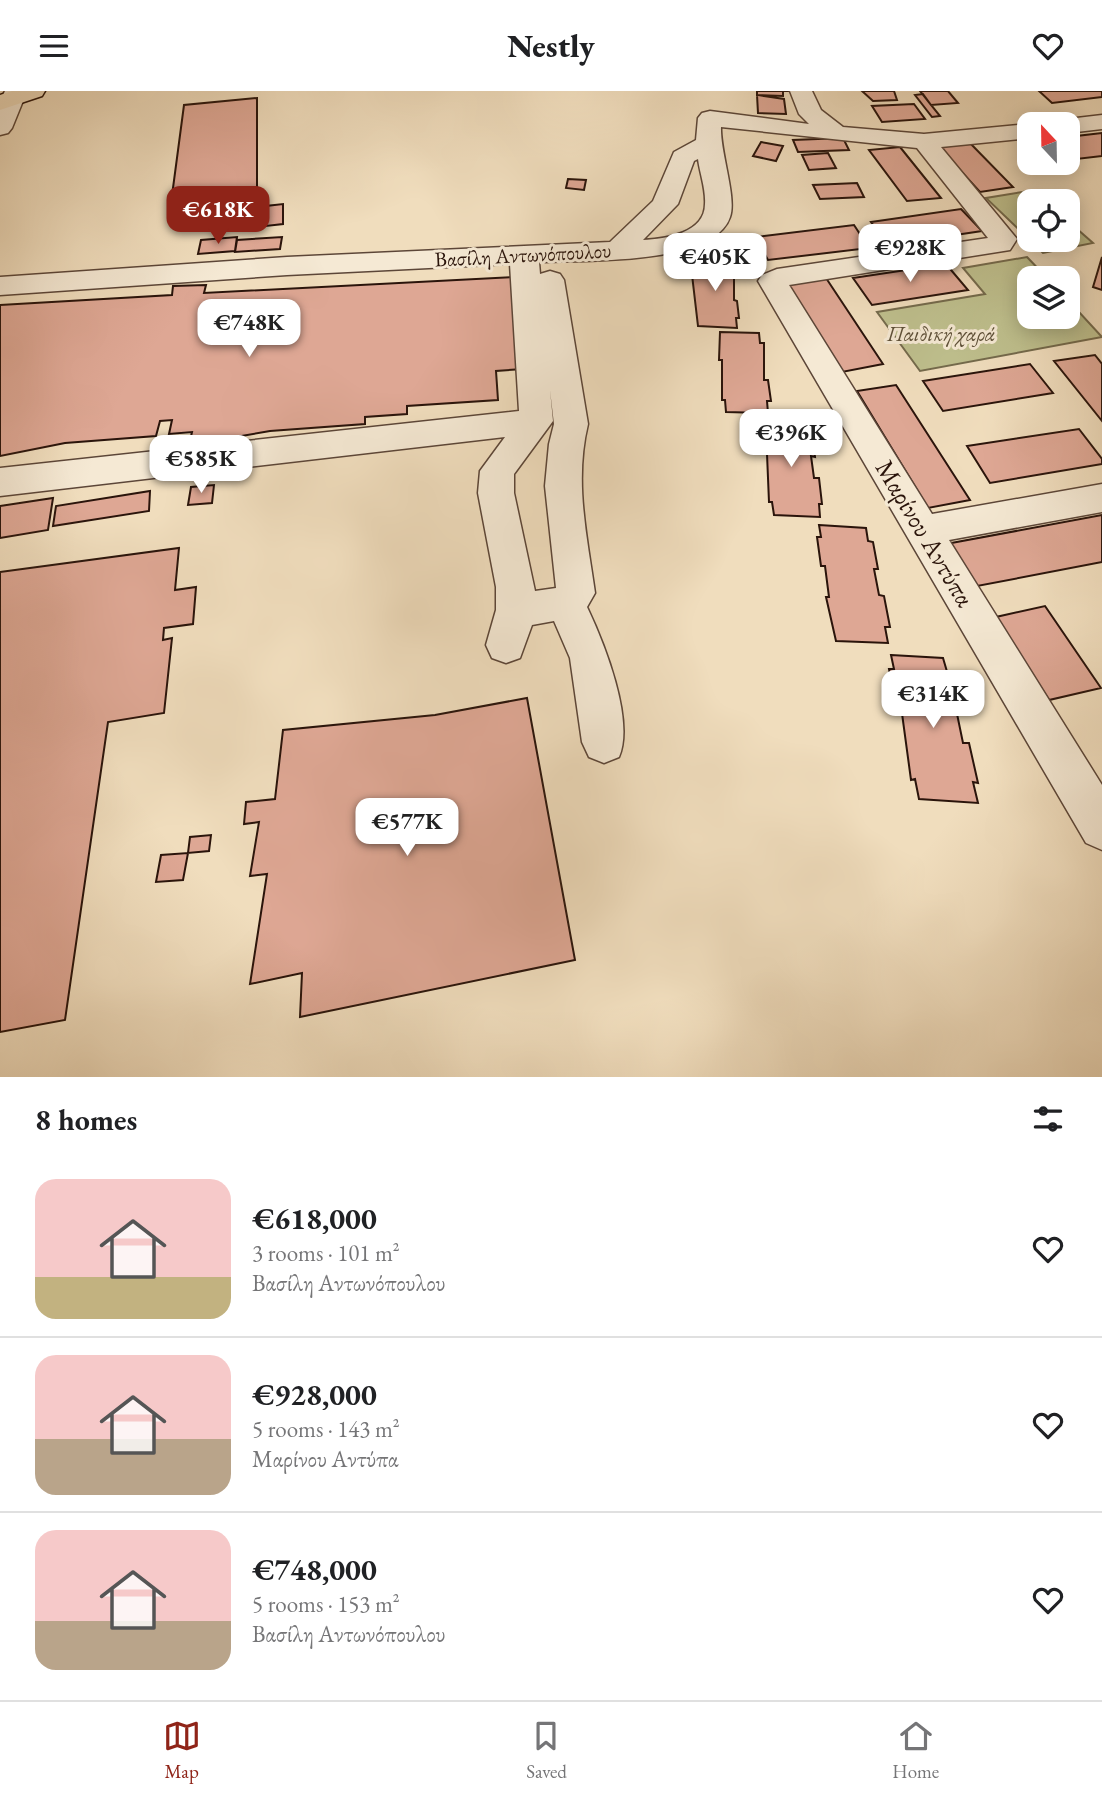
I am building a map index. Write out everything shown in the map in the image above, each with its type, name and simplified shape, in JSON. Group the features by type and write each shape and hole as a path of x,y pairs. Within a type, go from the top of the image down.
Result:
{"street":[{"path":"801,91 811,114 835,132"},
{"path":"0,128 16,96"},
{"path":"616,251 665,204 683,157 708,118 924,141 1017,132"},
{"name":"Βασίλη Αντωνόπουλου","path":"0,286 288,266 616,251 672,245 707,233 716,222 720,209 708,118"},
{"path":"1080,125 1102,122"},
{"name":"Μαρίνου Αντύπα","path":"924,141 1003,239 1000,244 777,278 772,281 925,530 1102,827"},
{"path":"506,645 516,610 515,587 496,493 497,471 536,422 524,256"},
{"path":"516,610 566,603 576,593 562,475 565,441 571,424 550,280"},
{"path":"0,482 536,422"},
{"path":"925,530 1102,498"},
{"path":"566,603 590,658 604,743"}],"green space":[{"path":"1017,193 1017,228 986,198"},
{"path":"1080,232 1093,243 1080,246"},
{"name":"Παιδική χαρά","path":"1027,257 1036,266 1017,266 1017,329 1080,329 1080,313 1102,337 920,371 877,312 985,294 963,268"}],"building":[{"path":"757,91 783,91 783,96 757,95"},
{"path":"862,91 894,91 897,100 873,101"},
{"path":"920,91 948,91 958,103 931,105"},
{"path":"1039,91 1102,91 1102,97 1052,103"},
{"path":"923,94 940,116 932,117 915,95"},
{"path":"757,95 784,99 786,114 758,113"},
{"path":"257,98 257,193 171,203 184,105"},
{"path":"914,104 925,119 882,122 872,106"},
{"path":"1102,133 1102,156 1080,159 1080,136"},
{"path":"843,138 849,150 798,152 793,140"},
{"path":"968,141 1013,187 980,192 937,145"},
{"path":"761,142 783,146 776,161 753,156"},
{"path":"900,147 941,198 907,201 869,150"},
{"path":"828,153 836,168 809,170 802,155"},
{"path":"568,179 586,180 584,190 566,188"},
{"path":"857,183 864,197 820,199 813,185"},
{"path":"283,204 283,224 266,226 266,206"},
{"path":"961,209 982,231 889,245 871,222"},
{"path":"854,225 869,248 768,260 755,237"},
{"path":"237,237 235,251 198,254 201,240"},
{"path":"282,237 280,249 235,252 237,240"},
{"path":"1102,257 1102,290 1093,287"},
{"path":"694,258 730,260 731,269 734,269 734,300 737,301 739,318 736,318 737,328 698,326 691,266 695,267"},
{"path":"946,264 968,290 872,305 853,278"},
{"path":"514,277 523,369 496,371 498,400 407,406 407,414 365,417 365,424 270,431 189,445 192,432 169,434 172,420 160,421 156,436 65,443 0,456 0,305 172,295 173,286 206,285 204,293"},
{"path":"826,278 883,364 842,372 787,284"},
{"path":"720,332 759,333 760,343 764,343 764,380 768,380 771,401 767,401 768,413 726,412 725,400 722,400 722,360 719,360"},
{"path":"1095,355 1102,364 1102,421 1054,361"},
{"path":"1030,364 1053,393 943,411 923,381"},
{"path":"896,385 970,500 928,508 857,391"},
{"path":"763,419 805,421 807,434 812,434 814,478 819,478 822,504 819,504 820,517 774,515 772,502 769,502 767,454 763,454"},
{"path":"1079,429 1102,459 1102,464 990,483 967,446"},
{"path":"214,485 212,503 188,505 191,487"},
{"path":"150,491 149,511 53,526 56,506"},
{"path":"53,498 48,530 0,538 0,506"},
{"path":"1102,515 1102,562 972,587 946,544"},
{"path":"819,525 866,528 868,541 873,542 879,595 884,596 890,627 885,627 888,643 836,641 826,597 829,597 825,566 821,566 817,537 821,537"},
{"path":"179,548 175,590 196,587 193,624 164,628 163,640 172,638 164,713 108,722 65,1020 0,1032 0,572"},
{"path":"1045,606 1101,688 1049,700 996,617"},
{"path":"891,655 943,658 948,675 953,675 961,710 956,709 963,743 969,743 978,783 973,782 978,803 919,799 915,779 911,780 901,706 896,706 889,669 894,669"},
{"path":"527,698 575,960 300,1017 302,973 250,984 267,874 250,876 259,822 244,824 246,802 275,799 283,730 435,715"},
{"path":"211,835 209,851 188,853 190,837"},
{"path":"188,853 183,880 156,882 161,855"}]}
